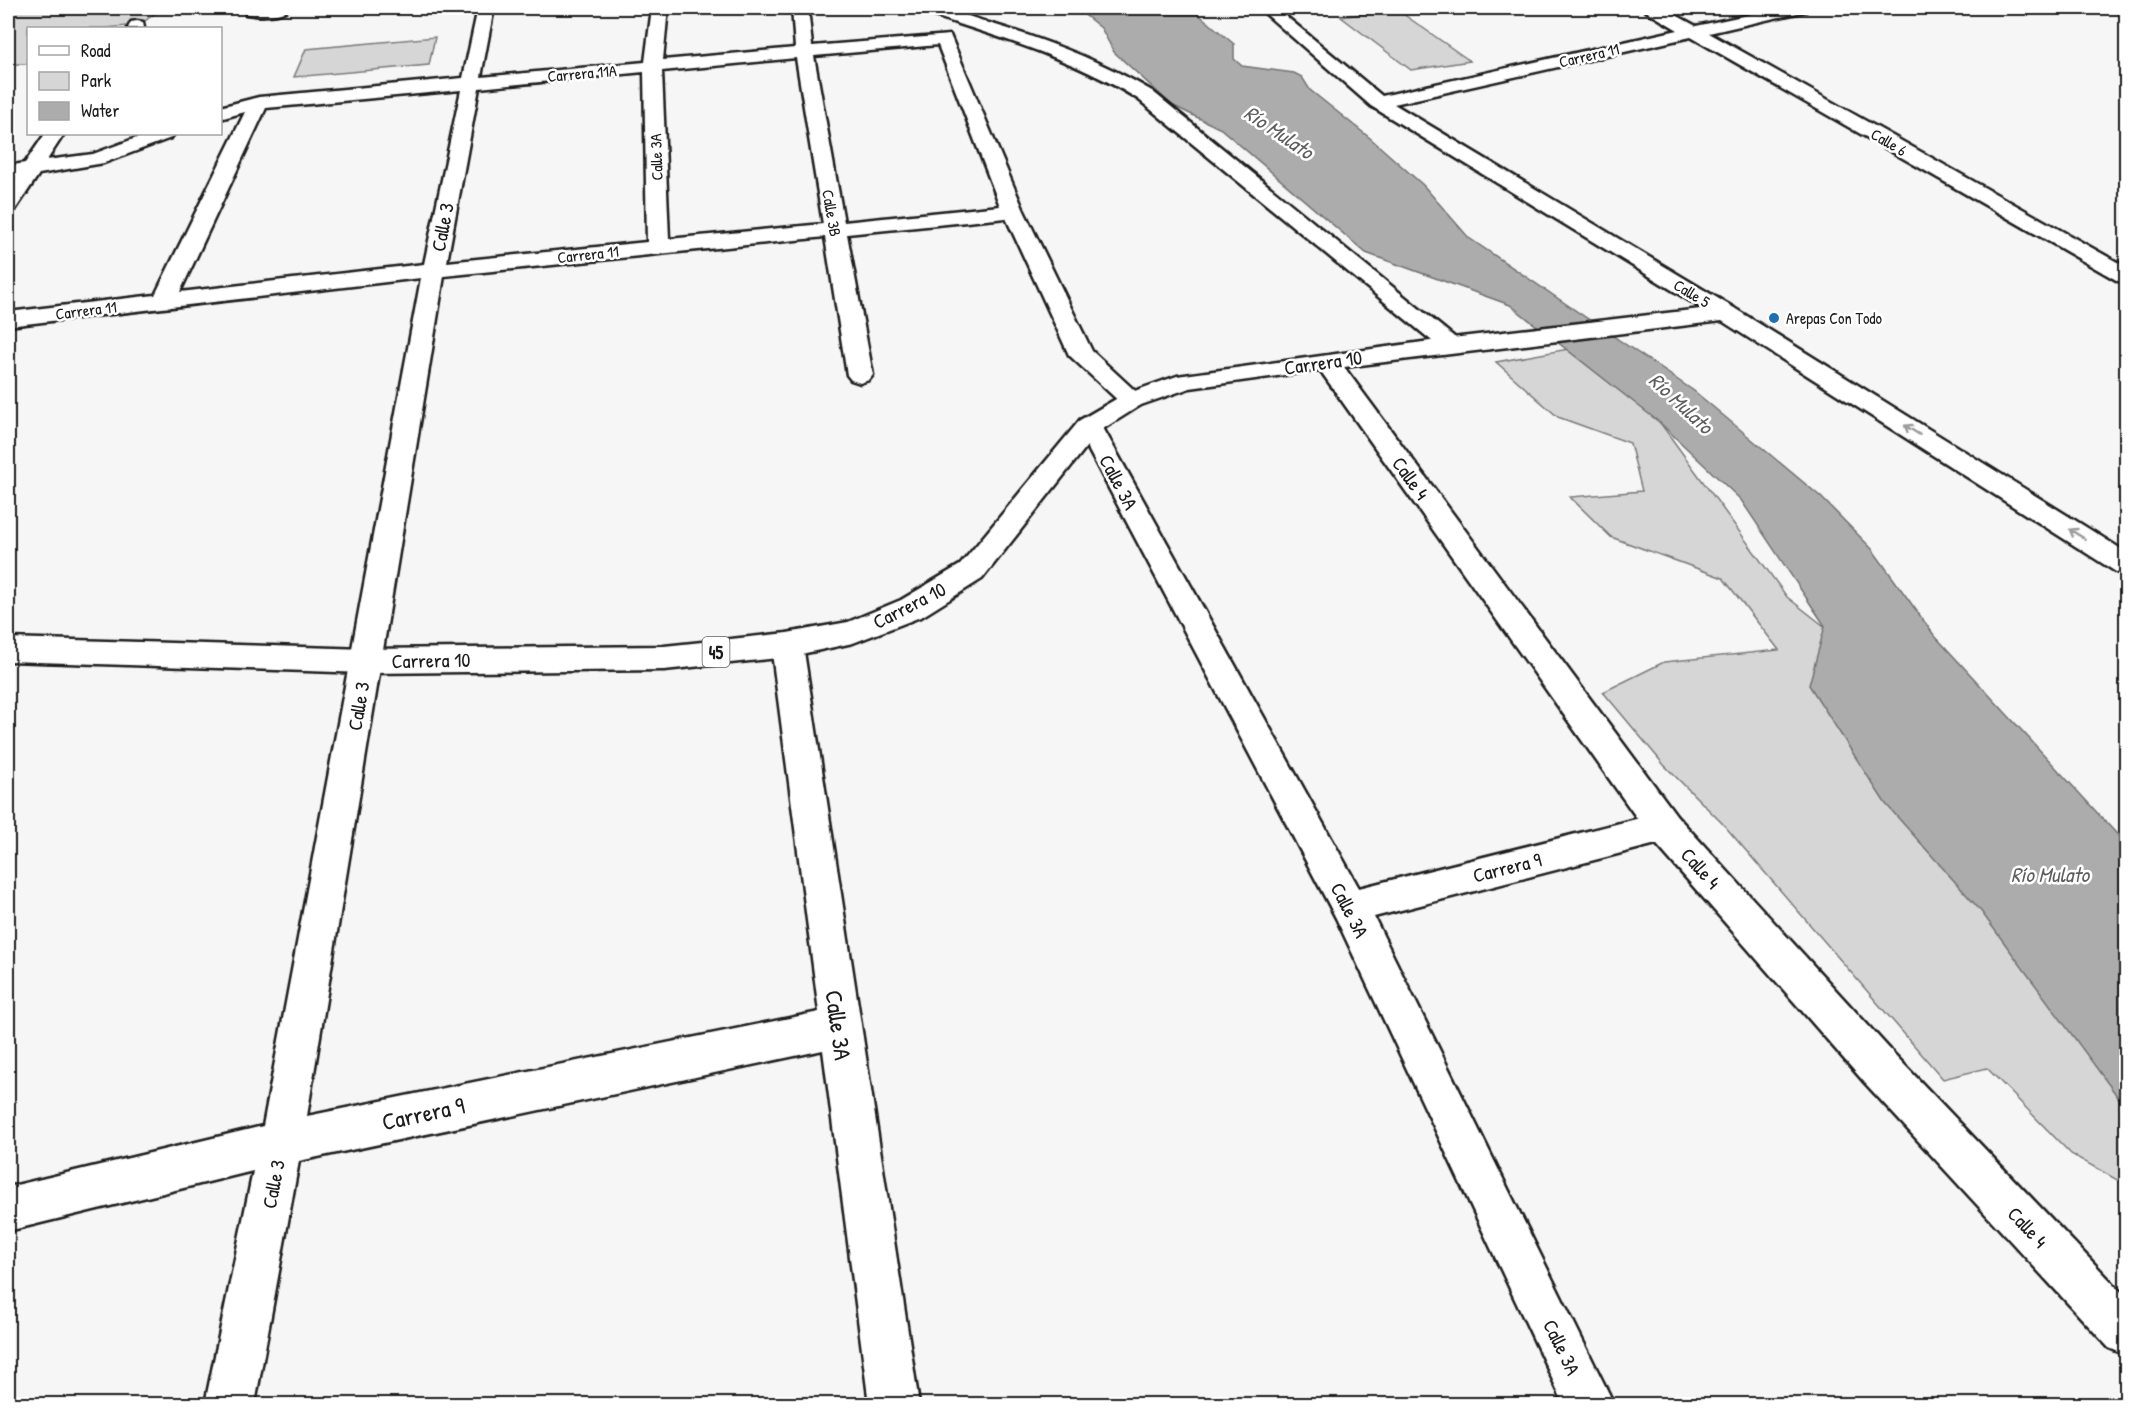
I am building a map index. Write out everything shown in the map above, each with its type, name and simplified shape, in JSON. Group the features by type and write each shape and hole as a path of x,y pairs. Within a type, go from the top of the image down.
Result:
{"street":[{"path":"252,10 281,8"},
{"name":"Calle 3","path":"230,1404 281,1143 434,270 486,8"},
{"name":"Calle 3A","path":"658,246 653,67 660,8"},
{"name":"Calle 3B","path":"800,8 804,52 860,375"},
{"path":"926,8 1088,63 1119,78 1144,95 1452,345"},
{"name":"Calle 5","path":"1267,8 1378,102 1726,313 2127,565"},
{"name":"Calle 6","path":"1652,8 2127,276"},
{"name":"Carrera 11","path":"1378,102 1800,8"},
{"name":"Carrera 11A","path":"222,112 259,104 944,39 1013,211"},
{"path":"164,301 259,104"},
{"path":"8,206 53,135"},
{"path":"8,172 97,159 161,135"},
{"path":"1013,211 1081,355 1132,400"},
{"name":"Carrera 11","path":"8,319 834,227 1013,211"},
{"name":"Carrera 10","path":"8,650 366,661 664,658 787,645 853,632 912,608 971,572 1089,426 1132,400 1185,381 1452,345 1660,323 1726,313"},
{"name":"Calle 4","path":"1327,362 1664,827 1880,1069 2127,1331"},
{"name":"Calle 3A","path":"1089,426 1350,906 1589,1404"},
{"name":"Calle 3A","path":"787,645 894,1404"},
{"name":"Carrera 9","path":"1350,906 1664,827"},
{"name":"Carrera 9","path":"8,1209 281,1143 840,1027"}],"green space":[{"path":"8,8 163,8 139,25 27,27 27,64 8,64"},
{"path":"1396,9 1470,61 1411,70 1341,17"},
{"path":"435,37 429,65 294,77 306,49"},
{"path":"1602,343 1787,597 1955,728 2126,918 2126,1185 2071,1154 1987,1068 1943,1079 1723,824 1664,765 1603,692 1664,662 1779,650 1723,578 1611,537 1570,497 1642,491 1630,443 1558,417 1496,362"}],"water":[{"name":"Río Mulato","path":"1076,8 1191,8 1234,44 1234,59 1242,66 1294,73 1302,77 1310,90 1370,138 1423,185 1469,238 1694,391 1821,497 1872,549 1934,635 2126,844 2126,1108 1980,910 1885,803 1809,685 1825,626 1741,500 1659,422 1510,305 1366,253 1221,129 1172,105 1114,52 1101,28"}],"place":[{"name":"Arepas Con Todo","path":"1774,318"}]}
